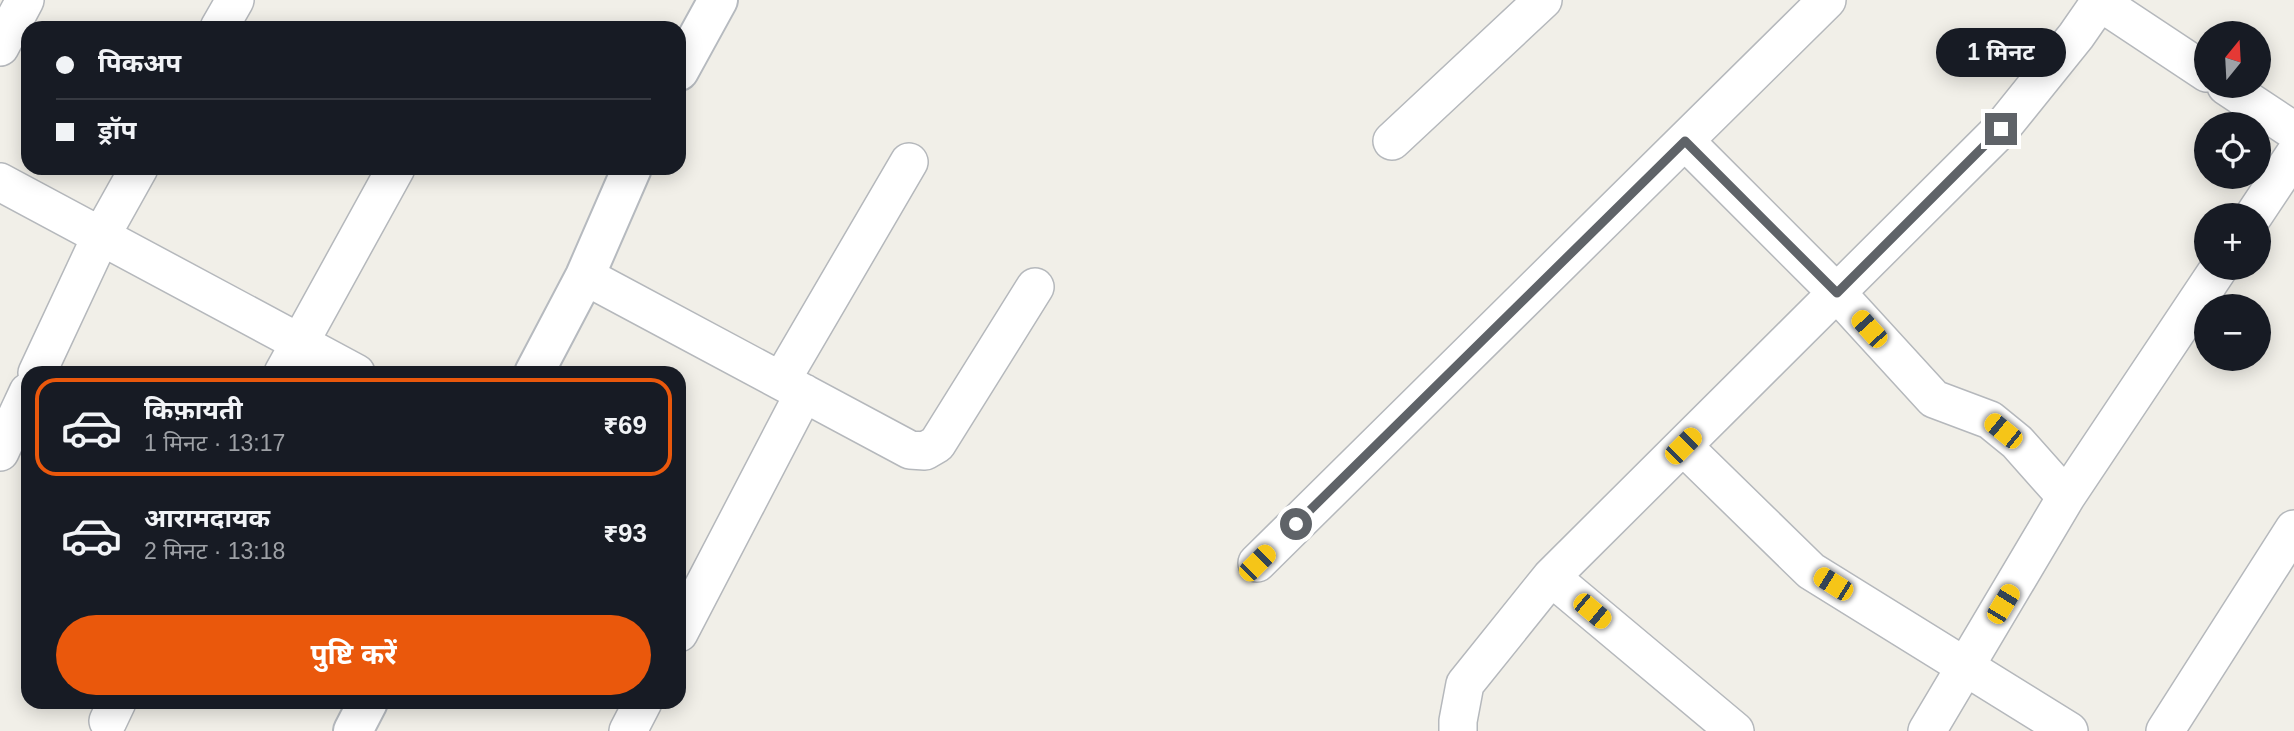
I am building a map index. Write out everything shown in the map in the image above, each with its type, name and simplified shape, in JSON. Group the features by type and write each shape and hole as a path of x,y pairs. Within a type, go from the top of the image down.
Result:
{"street":[{"path":"0,47 25,0"},
{"path":"223,21 235,0"},
{"path":"686,58 718,0"},
{"path":"1257,563 1827,0"},
{"path":"1458,731 1465,684 1551,577 2001,129 2076,36 2100,1 2194,64"},
{"path":"1392,141 1520,7"},
{"path":"2244,98 2294,131"},
{"path":"1685,141 1837,293 1934,399 1990,420 2017,442 2066,497"},
{"path":"2262,203 2294,155"},
{"path":"686,618 792,387 909,162"},
{"path":"40,366 101,236 135,175"},
{"path":"291,357 392,175"},
{"path":"538,366 585,276 629,175"},
{"path":"0,182 101,236 291,357 328,366"},
{"path":"585,276 910,450 925,451 937,444 1035,287"},
{"path":"1927,731 2066,497 2211,280"},
{"path":"0,452 21,407"},
{"path":"1683,446 1811,570 2069,731"},
{"path":"2165,731 2294,529"},
{"path":"1551,577 1735,731"},
{"path":"353,731 364,709"},
{"path":"628,731 639,709"}],"route":[{"path":"1296,524 1685,141 1837,293 2001,129"}]}
